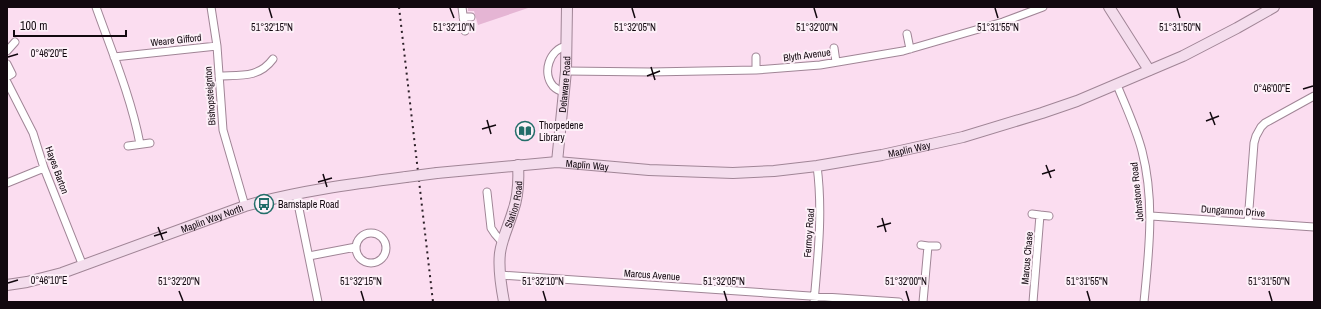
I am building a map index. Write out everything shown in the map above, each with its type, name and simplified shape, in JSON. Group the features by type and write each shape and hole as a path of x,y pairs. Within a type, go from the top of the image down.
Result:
{"street":[{"path":"96,7 133,112 140,144"},
{"name":"Bishopsteignton","path":"211,7 217,46 223,130 246,206"},
{"path":"462,7 464,31"},
{"name":"Delaware Road","path":"557,162 566,71 567,7"},
{"name":"Blyth Avenue","path":"566,71 650,72 756,70 820,65 910,49 1003,22 1043,7"},
{"path":"1109,7 1149,70"},
{"name":"Maplin Way","path":"518,165 557,162 649,170 733,173 774,171 817,166 882,155 963,137 1042,113 1117,85 1212,41 1274,7"},
{"path":"463,17 471,17"},
{"path":"907,34 910,49"},
{"path":"7,51 15,42"},
{"name":"Weare Gifford","path":"114,57 217,46"},
{"path":"564,92 554,86 548,75 552,54 560,47 567,46"},
{"path":"834,48 836,62"},
{"path":"756,57 756,70"},
{"path":"219,76 254,74 267,67 274,59"},
{"path":"7,64 12,74 7,77"},
{"name":"Hayes Barton","path":"7,82 33,133 44,168 83,266"},
{"name":"Johnstone Road","path":"1117,85 1131,118 1142,151 1147,174 1151,216 1144,302"},
{"path":"1248,222 1256,136 1265,123 1314,96"},
{"path":"128,146 150,143"},
{"name":"Maplin Way North","path":"7,285 42,279 83,266 246,206 270,199 364,182 518,165"},
{"name":"Station Road","path":"504,302 499,263 502,242 514,211 517,197 518,165"},
{"name":"Fermoy Road","path":"814,299 821,216 817,166"},
{"path":"7,183 44,168"},
{"name":"Station Road","path":"487,192 491,228 502,242"},
{"path":"296,194 318,302"},
{"path":"1032,214 1049,216"},
{"name":"Marcus Chase","path":"1033,302 1040,215"},
{"name":"Dungannon Drive","path":"1151,216 1314,227"},
{"path":"373,233 382,238 386,246 384,255 378,261 373,262 361,259 356,247 360,238 364,235 373,233"},
{"path":"923,302 924,245 937,246"},
{"path":"309,256 356,247"},
{"name":"Marcus Avenue","path":"500,275 814,299 899,302"}],"shaded area":[{"path":"468,7 531,7 478,25 474,11 468,11"}],"railway":[{"path":"399,7 433,302"}],"place":[{"name":"Thorpedene Library","path":"525,131"},
{"name":"Barnstaple Road","path":"264,204"}]}
